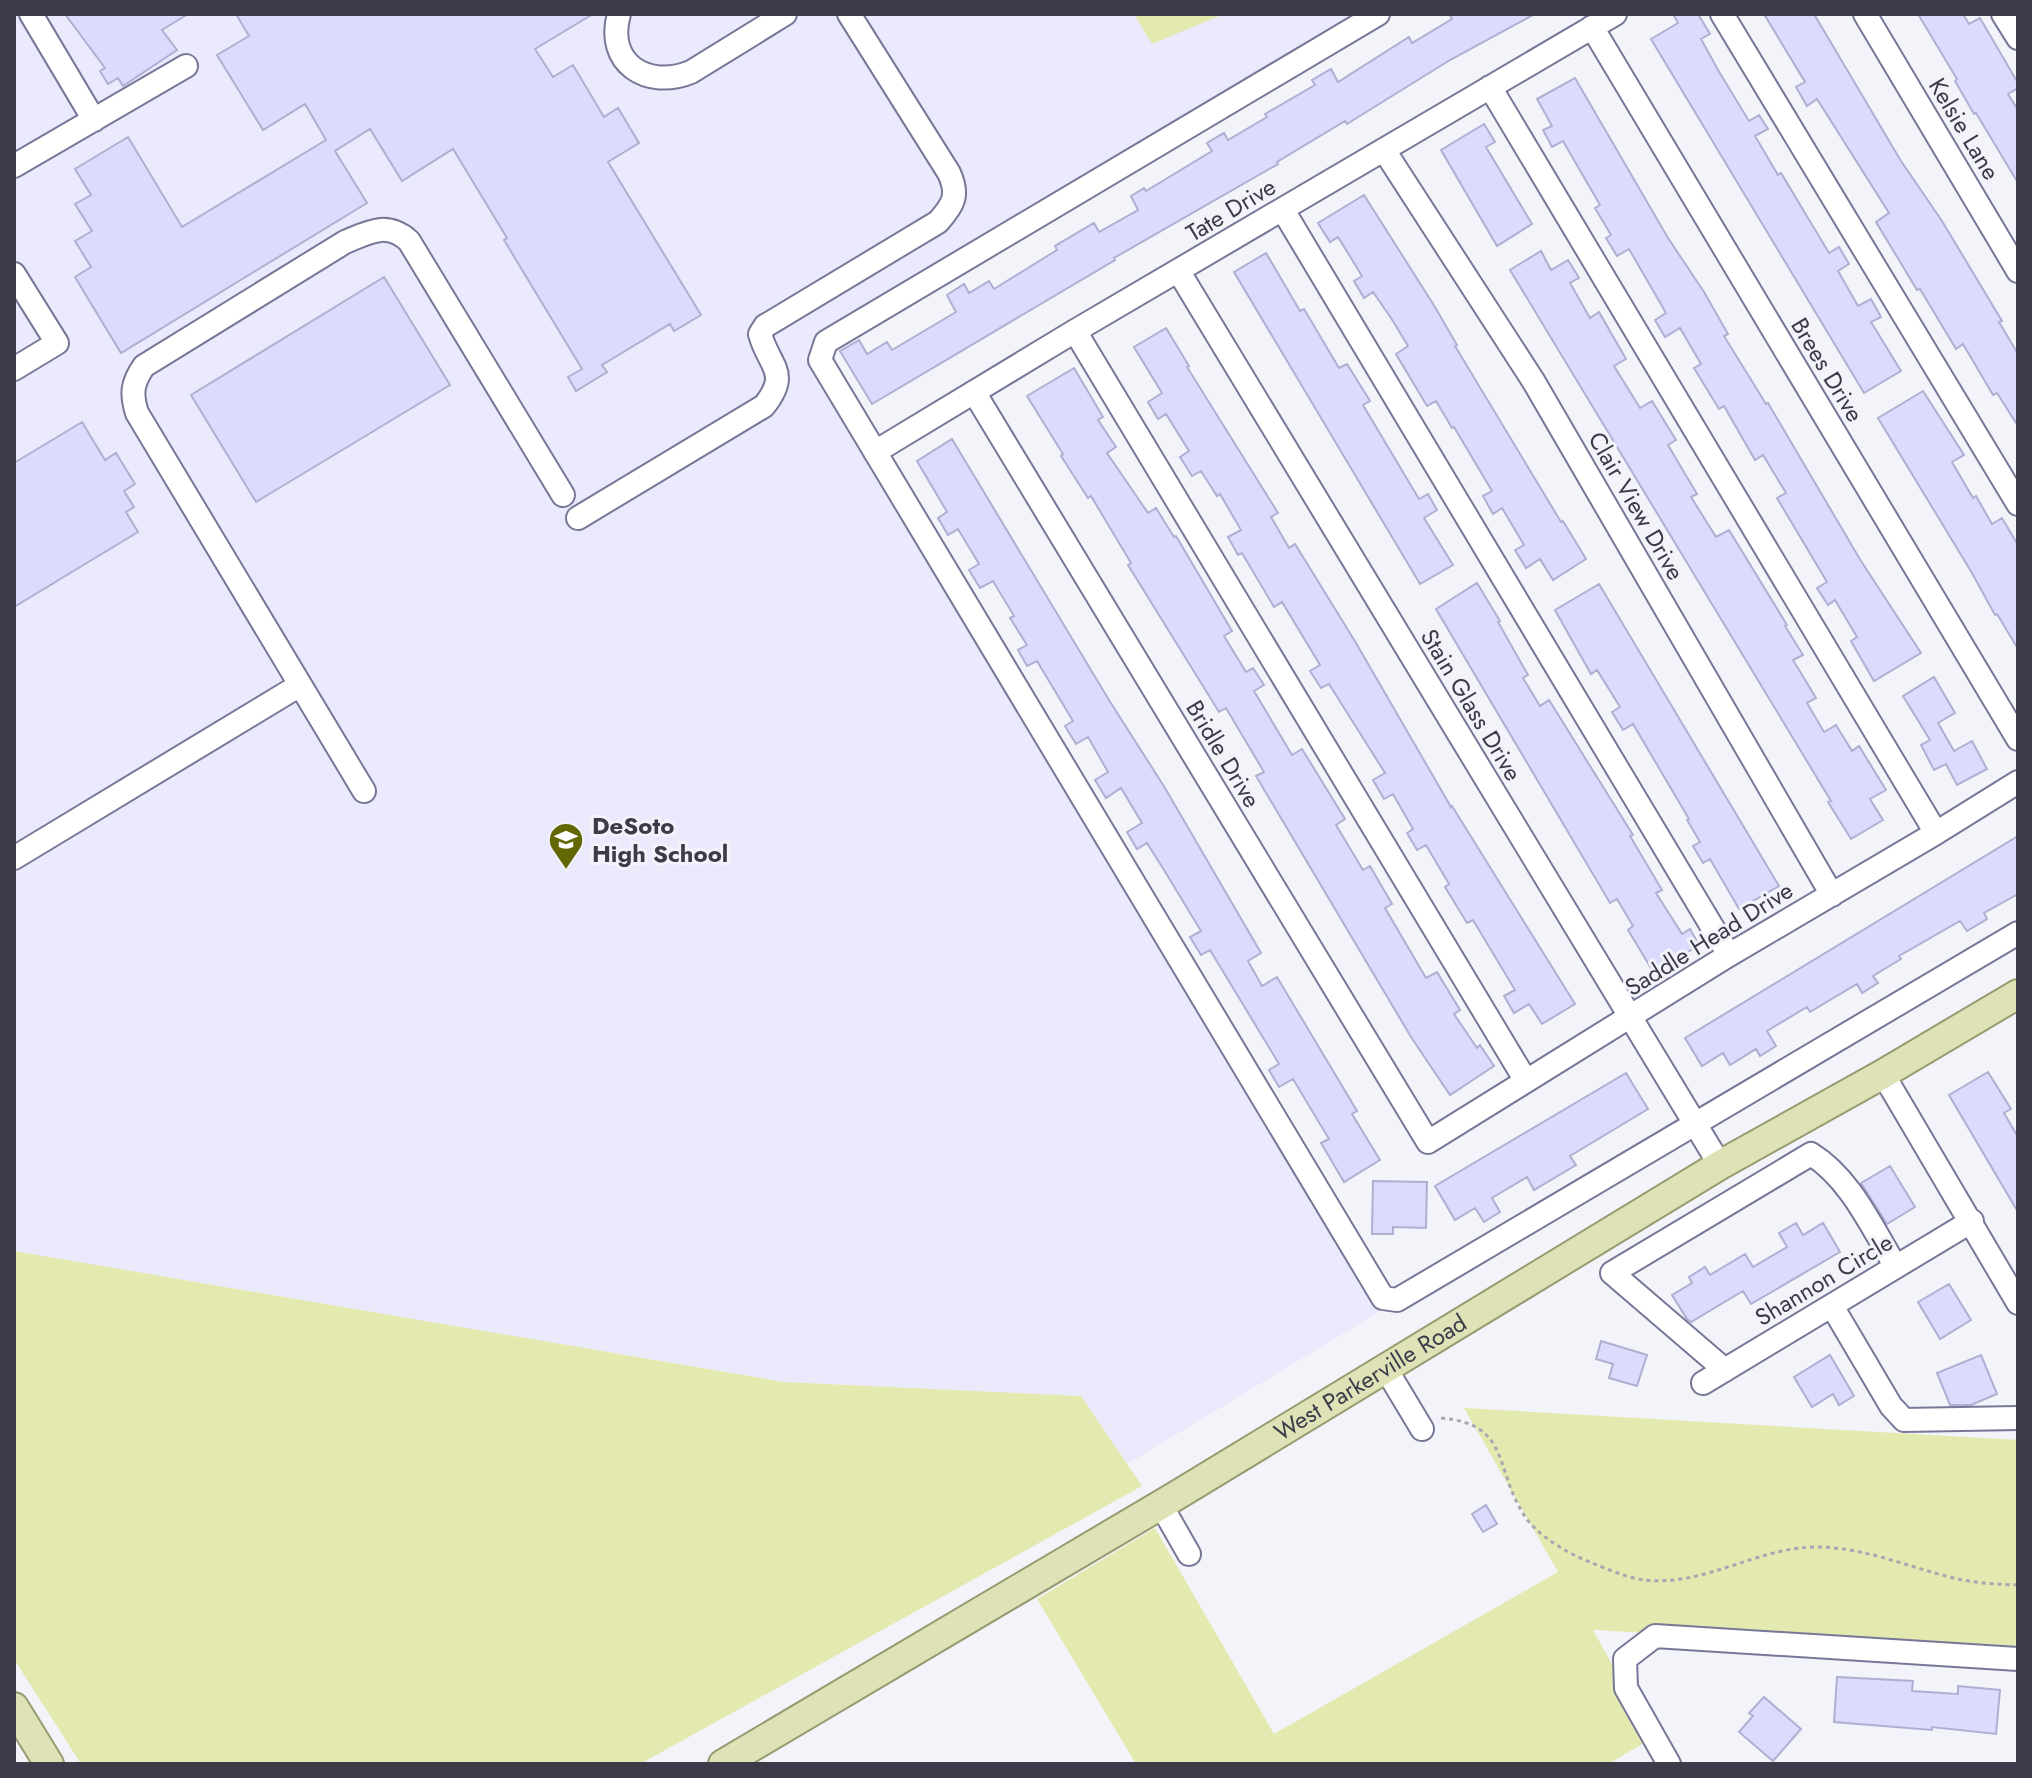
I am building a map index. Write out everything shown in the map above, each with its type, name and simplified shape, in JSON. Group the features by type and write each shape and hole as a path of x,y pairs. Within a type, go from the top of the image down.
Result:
{"main road":[{"name":"West Parkerville Road","path":"723,1764 1161,1505 1720,1165 2018,994"},
{"path":"14,1707 49,1764"}],"street":[{"path":"31,14 94,120"},
{"path":"619,14 615,33 624,57 641,74 658,79 675,79 691,72 785,14"},
{"path":"578,518 764,406 775,393 778,379 776,366 760,334 765,326 938,222 950,207 955,186 949,173 849,14"},
{"path":"1378,14 826,342 820,360 1383,1298 1397,1300 2018,933"},
{"name":"Tate Drive","path":"875,452 1615,14"},
{"path":"1722,14 2018,504"},
{"name":"Kelsie Lane","path":"1865,14 2018,271"},
{"path":"2003,14 2018,38"},
{"name":"Brees Drive","path":"1592,27 2018,739"},
{"path":"14,166 186,66"},
{"path":"1490,87 1936,833"},
{"name":"Clair View Drive","path":"1384,150 1534,382 1832,895"},
{"path":"1283,210 1729,955"},
{"path":"364,791 137,413 132,396 134,380 144,366 345,242 385,229 399,232 409,241 563,495"},
{"name":"Stain Glass Drive","path":"1179,272 1720,1165"},
{"path":"14,274 57,343 14,369"},
{"path":"1075,331 1526,1081"},
{"name":"Bridle Drive","path":"974,392 1428,1142"},
{"path":"14,858 300,685"},
{"name":"Saddle Head Drive","path":"1428,1142 1729,955 2018,782"},
{"path":"1883,1074 2018,1303"},
{"path":"1725,1370 1612,1273 1811,1154 1827,1164 1846,1185 1896,1267"},
{"name":"Shannon Circle","path":"1703,1383 1972,1221"},
{"path":"1832,1306 1891,1406 1904,1420 2018,1418"},
{"path":"1386,1369 1420,1425"},
{"path":"1161,1505 1189,1554"},
{"path":"1669,1764 1626,1688 1625,1659 1655,1636 2018,1659"}],"path":[{"path":"1420,1425 1440,1418 1462,1420 1485,1432 1497,1449 1519,1507 1537,1530 1589,1562 1642,1580 1690,1577 1782,1552 1815,1547 1889,1558 1946,1577 1982,1584 2018,1585"}],"shaded area":[{"name":"DeSoto High School","path":"14,14 1351,14 809,350 1381,1311 1127,1464 1081,1396 784,1382 14,1251"}],"green space":[{"path":"1134,14 1224,14 1152,44"},
{"path":"14,1251 784,1382 1081,1396 1142,1486 640,1764 81,1764 14,1659"},
{"path":"1464,1408 2018,1440 2015,1652 1593,1630 1653,1738 1608,1764 1136,1764 1037,1599 1155,1528 1274,1734 1558,1572"}],"building":[{"path":"65,14 188,14 162,30 177,50 123,86 118,78 108,84 100,71 105,68"},
{"path":"236,14 593,14 535,49 553,77 573,65 604,117 618,108 639,143 608,162 701,315 674,331 670,324 602,365 607,372 576,391 568,377 582,369 453,149 402,181 370,129 335,151 367,203 121,353 75,277 91,267 75,241 92,231 75,204 91,195 75,169 128,137 182,227 326,140 305,104 263,130 217,55 249,36"},
{"path":"1449,14 1535,14 1450,60 1347,124 1345,121 1278,164 1114,258 872,404 840,351 859,340 867,354 887,342 892,350 956,312 947,295 964,284 969,293 989,281 994,289 1094,223 1099,232 1138,210 1131,196 1144,188 1146,191 1212,151 1207,143 1224,133 1228,140 1267,117 1265,114 1315,85 1312,80 1331,69 1338,82 1409,37 1412,43 1452,19"},
{"path":"1673,14 1698,14 1710,34 1701,39 1749,121 1759,115 1768,129 1755,136 1778,175 1781,173 1829,253 1839,247 1849,264 1838,271 1858,306 1871,299 1881,317 1871,322 1901,371 1864,393 1651,39 1678,23"},
{"path":"1764,14 1814,14 1901,161 1942,221 2002,321 1999,322 2018,354 2018,426 1997,393 1993,395 1963,344 1956,349 1920,289 1917,290 1876,222 1889,213 1817,99 1807,106 1796,87 1805,82"},
{"path":"1918,14 1963,14 1969,24 1980,18 2018,83 2018,88 2008,94 2018,110 2018,183 1974,114"},
{"path":"1575,78 1668,238 1704,292 1728,334 1724,336 1768,403 1861,561 1921,653 1874,681 1851,641 1857,637 1835,600 1828,605 1817,588 1827,582 1777,498 1786,493 1763,455 1755,460 1724,406 1719,409 1694,368 1701,364 1680,328 1665,337 1655,320 1666,313 1629,249 1617,256 1606,238 1611,235 1595,208 1600,205 1563,141 1552,147 1543,130 1552,126 1537,99"},
{"path":"1484,124 1495,142 1486,147 1532,224 1497,246 1441,150"},
{"path":"1364,195 1586,559 1553,580 1540,559 1526,568 1515,550 1524,545 1502,508 1493,514 1483,496 1492,491 1454,427 1436,401 1427,406 1396,354 1408,346 1373,292 1364,298 1354,281 1362,276 1338,237 1330,242 1318,223"},
{"path":"1541,251 1551,270 1568,260 1579,278 1570,283 1590,318 1599,312 1626,359 1614,366 1640,408 1652,401 1676,440 1668,445 1697,494 1691,497 1716,537 1729,530 1787,625 1803,655 1793,660 1816,698 1807,703 1824,732 1836,725 1852,751 1859,746 1886,790 1870,799 1883,820 1851,839 1510,270"},
{"path":"1266,253 1339,368 1347,364 1370,401 1363,405 1419,499 1428,494 1437,510 1424,518 1453,565 1420,584 1234,272"},
{"path":"384,277 450,385 256,502 191,395"},
{"path":"1166,328 1278,513 1271,517 1289,548 1295,544 1451,807 1575,1004 1542,1024 1529,1004 1514,1013 1504,996 1515,990 1473,920 1467,923 1445,887 1449,884 1426,845 1417,850 1407,833 1413,829 1393,794 1384,799 1373,780 1385,773 1329,684 1321,688 1310,671 1320,665 1282,602 1274,607 1242,553 1238,555 1228,537 1241,530 1220,494 1217,496 1201,471 1192,476 1180,457 1189,451 1166,414 1158,419 1148,402 1162,393 1134,347"},
{"path":"1074,368 1103,417 1098,420 1116,447 1107,453 1148,513 1156,508 1176,536 1232,631 1224,636 1246,672 1253,668 1264,685 1254,691 1292,755 1302,749 1345,819 1336,825 1363,870 1370,866 1392,904 1385,908 1426,978 1437,972 1460,1010 1454,1014 1477,1048 1480,1045 1494,1066 1450,1095 1411,1037 1256,776 1264,772 1226,708 1219,712 1128,565 1131,563 1091,496 1088,498 1061,456 1063,454 1027,396"},
{"path":"1923,391 1964,455 1952,462 1973,498 1976,496 1992,524 2002,518 2018,545 2018,649 1878,418"},
{"path":"82,422 105,460 116,453 135,484 124,491 134,507 126,512 138,532 14,607 14,463"},
{"path":"952,439 1165,788 1261,953 1248,961 1262,986 1277,977 1357,1111 1352,1114 1380,1160 1344,1182 1321,1143 1329,1139 1293,1079 1279,1087 1269,1070 1279,1064 1210,950 1201,955 1190,937 1201,931 1164,870 1147,843 1137,849 1127,832 1142,823 1121,788 1106,798 1095,780 1108,772 1088,737 1076,744 1065,726 1073,721 1037,661 1027,666 1018,650 1027,645 993,581 980,588 969,570 979,564 958,529 948,535 938,518 947,512 917,461"},
{"path":"1477,583 1528,675 1523,678 1540,706 1549,700 1633,835 1630,836 1662,890 1656,893 1682,934 1690,929 1699,945 1654,973 1628,930 1633,926 1617,899 1610,903 1436,609"},
{"path":"1599,584 1779,886 1739,909 1710,859 1703,863 1693,846 1700,842 1689,819 1633,724 1623,730 1612,712 1620,707 1597,670 1591,674 1555,610"},
{"path":"1934,677 1955,713 1938,723 1954,751 1972,741 1987,769 1957,785 1946,764 1934,770 1921,745 1930,740 1903,696"},
{"path":"2018,836 2018,894 1984,913 1987,919 1967,931 1960,921 1899,956 1901,959 1873,976 1878,983 1862,993 1857,984 1810,1012 1807,1007 1767,1031 1776,1046 1760,1056 1756,1049 1730,1065 1723,1053 1702,1066 1685,1038"},
{"path":"1988,1072 2011,1109 2004,1113 2018,1137 2018,1212 1949,1095"},
{"path":"1626,1073 1648,1109 1570,1156 1576,1165 1534,1190 1527,1177 1492,1198 1500,1212 1484,1222 1475,1208 1455,1220 1435,1186"},
{"path":"1890,1166 1915,1207 1887,1224 1861,1183"},
{"path":"1373,1181 1427,1182 1426,1228 1393,1227 1393,1234 1372,1234"},
{"path":"1796,1223 1803,1235 1823,1223 1840,1252 1751,1304 1743,1291 1691,1322 1687,1319 1672,1295 1692,1283 1689,1277 1705,1267 1710,1275 1745,1254 1753,1267 1787,1247 1779,1233"},
{"path":"1949,1284 1971,1320 1940,1339 1918,1302"},
{"path":"1601,1341 1647,1355 1637,1386 1609,1378 1613,1364 1596,1359"},
{"path":"1830,1355 1854,1396 1839,1405 1833,1394 1812,1407 1794,1377"},
{"path":"1981,1355 1997,1394 1971,1405 1950,1405 1937,1373"},
{"path":"1486,1505 1497,1524 1483,1532 1472,1514"},
{"path":"1837,1677 1913,1681 1912,1691 1958,1694 1958,1686 2000,1690 1996,1734 1834,1722"},
{"path":"1764,1697 1801,1729 1773,1761 1739,1732 1753,1716 1749,1713"}],"place":[{"name":"DeSoto High School","path":"566,871"}]}
